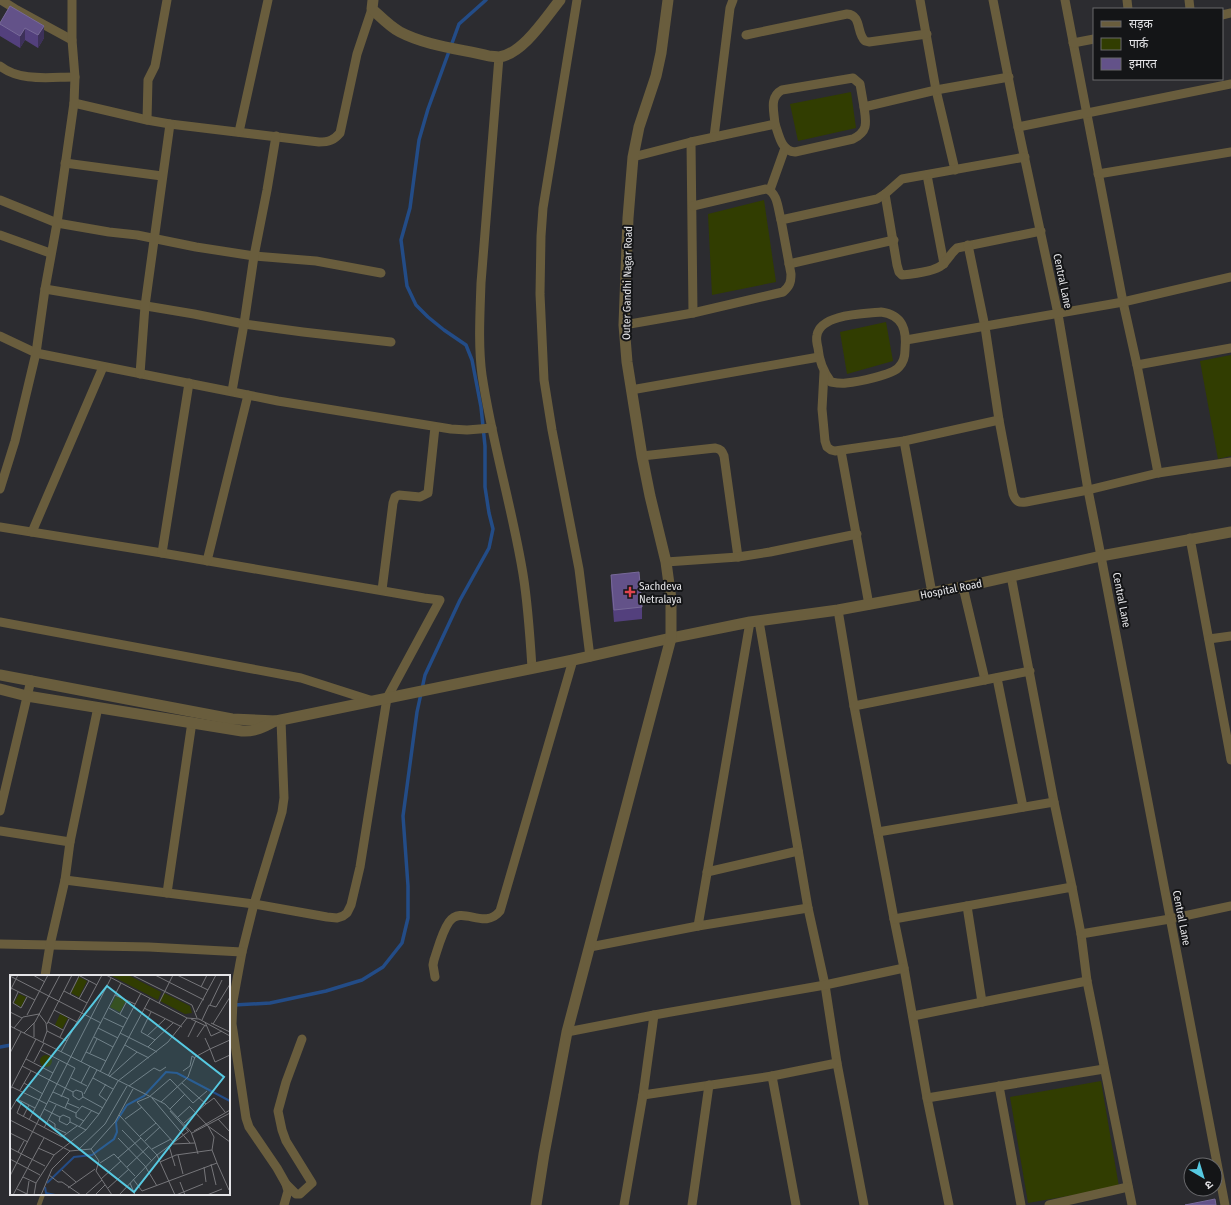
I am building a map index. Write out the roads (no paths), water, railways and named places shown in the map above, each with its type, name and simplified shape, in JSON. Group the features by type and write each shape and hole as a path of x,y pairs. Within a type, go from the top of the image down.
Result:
{"street":[{"path":"1,0 72,40"},
{"path":"0,489 2,475 17,434 36,353 50,254 57,223 74,103 75,78 72,40 72,0"},
{"path":"147,120 148,80 155,66 167,0"},
{"path":"239,132 268,0"},
{"path":"372,4 386,23 401,32 426,42 499,57 512,52 526,42 560,0"},
{"path":"576,0 543,208 540,294 545,388 579,569 590,657"},
{"name":"Outer Gandhi Nagar Road","path":"536,1205 567,1032 670,638 671,599 666,562 642,456 624,325 628,218 633,157 639,127 656,76 661,53 668,0"},
{"path":"714,137 730,8 733,0"},
{"path":"920,0 936,90 955,170"},
{"name":"Central Lane","path":"993,0 1018,127 1058,314 1088,490 1225,1205"},
{"path":"1065,0 1123,302 1158,473"},
{"path":"74,103 170,124 329,142 340,133 357,54 372,4"},
{"path":"746,35 847,14 854,16 857,20 860,33 865,41 869,42 927,34"},
{"path":"1073,43 1093,39"},
{"path":"499,57 480,309 482,374 489,428 523,575 529,615 532,668"},
{"path":"0,66 11,73 25,77 75,78"},
{"path":"864,107 936,90 1009,77"},
{"path":"853,78 860,84 866,124 864,131 853,139 789,152 785,148 775,124 774,102 775,96 778,92 853,78"},
{"path":"1018,127 1231,84"},
{"path":"140,374 145,306 170,124"},
{"path":"633,157 691,142 775,124"},
{"path":"232,391 254,256 276,136"},
{"path":"691,142 693,206 693,314"},
{"path":"770,190 785,148"},
{"path":"1098,174 1231,152"},
{"path":"780,220 877,199 902,179 1025,157"},
{"path":"65,163 162,176"},
{"path":"927,175 944,264"},
{"path":"624,325 693,314 783,292 792,282 776,201 770,190 766,189 693,206"},
{"path":"885,194 899,272 902,275 939,268 957,248 1041,232"},
{"path":"0,200 57,223 155,238 196,247 254,256 316,261 381,273"},
{"path":"0,235 50,254"},
{"path":"789,264 894,240"},
{"path":"968,245 985,327 999,420 1015,500 1019,503 1026,502 1088,490 1158,473 1231,462"},
{"path":"906,340 1123,302 1231,277"},
{"path":"45,289 244,324 392,342"},
{"path":"881,312 890,313 901,322 904,330 906,340 903,361 899,368 888,374 846,384 831,382 824,372 819,357 817,336 820,328 827,322 834,319 881,312"},
{"path":"0,336 36,353 248,395 435,426 467,430 489,428"},
{"path":"1137,365 1231,348"},
{"path":"632,390 819,357"},
{"path":"32,532 103,367"},
{"path":"824,372 822,409 827,447 831,450 841,451 904,441 999,420"},
{"path":"162,552 189,383"},
{"path":"208,561 248,395"},
{"path":"382,590 393,503 395,497 398,495 420,497 428,493 435,426"},
{"path":"904,441 932,593"},
{"path":"642,456 719,448 724,456 738,557"},
{"path":"841,451 869,605"},
{"path":"0,526 162,552 440,600 387,698 360,867 348,913 343,916 332,917 254,904 65,880"},
{"name":"Hospital Road","path":"279,720 590,657 670,638 754,622 869,605 963,587 1190,538 1231,532"},
{"path":"666,562 738,557 791,548 857,534"},
{"path":"1190,538 1231,760"},
{"path":"1011,576 1081,934 1087,981 1132,1205"},
{"path":"963,587 985,680"},
{"path":"838,610 854,706 913,1016 927,1098 949,1205"},
{"path":"0,622 301,678 373,701"},
{"path":"754,622 808,908 825,985 837,1063 864,1205"},
{"path":"698,926 754,622"},
{"path":"1209,639 1231,636"},
{"path":"435,977 433,965 434,960 449,922 457,916 462,915 486,920 492,918 500,911 573,660"},
{"path":"854,706 1030,671"},
{"path":"0,675 232,719 279,720"},
{"path":"997,678 1023,807"},
{"path":"0,811 31,680"},
{"path":"0,689 27,696 251,731 261,729 279,720"},
{"path":"45,975 50,945 65,880 70,842 98,707"},
{"path":"279,720 284,798 282,812 254,904 242,952 232,1005 232,1024 246,1118 250,1127 274,1162 286,1184 288,1191 284,1205"},
{"path":"167,893 192,722"},
{"path":"878,832 1054,802"},
{"path":"0,831 70,842"},
{"path":"707,872 798,851"},
{"path":"894,919 1072,887"},
{"path":"967,906 982,1002"},
{"path":"1081,934 1170,919 1231,906"},
{"path":"590,948 698,926 808,908"},
{"path":"0,944 149,947 242,952"},
{"path":"567,1032 825,985 904,968"},
{"path":"913,1016 1087,981"},
{"path":"624,1205 654,1015"},
{"path":"286,1184 296,1194 302,1193 312,1183 286,1141 278,1110 286,1082 302,1039"},
{"path":"642,1095 772,1076 837,1063"},
{"path":"927,1098 1104,1069"},
{"path":"772,1076 796,1205"},
{"path":"692,1205 709,1085"},
{"path":"999,1086 1021,1205"},
{"path":"1049,1205 1128,1187"}],"lane":[{"path":"39,1205 43,1195"}],"waterway":[{"path":"234,1005 270,1003 326,991 362,980 383,967 402,943 408,918 408,886 403,816 417,712 425,675 460,600 489,548 493,529 485,487 485,446 481,407 472,360 466,345 444,330 416,305 407,286 401,240 410,208 419,140 428,109 459,24 486,0"},
{"path":"0,1047 10,1045"}],"place":[{"name":"Sachdeva Netralaya","path":"630,592"}]}
